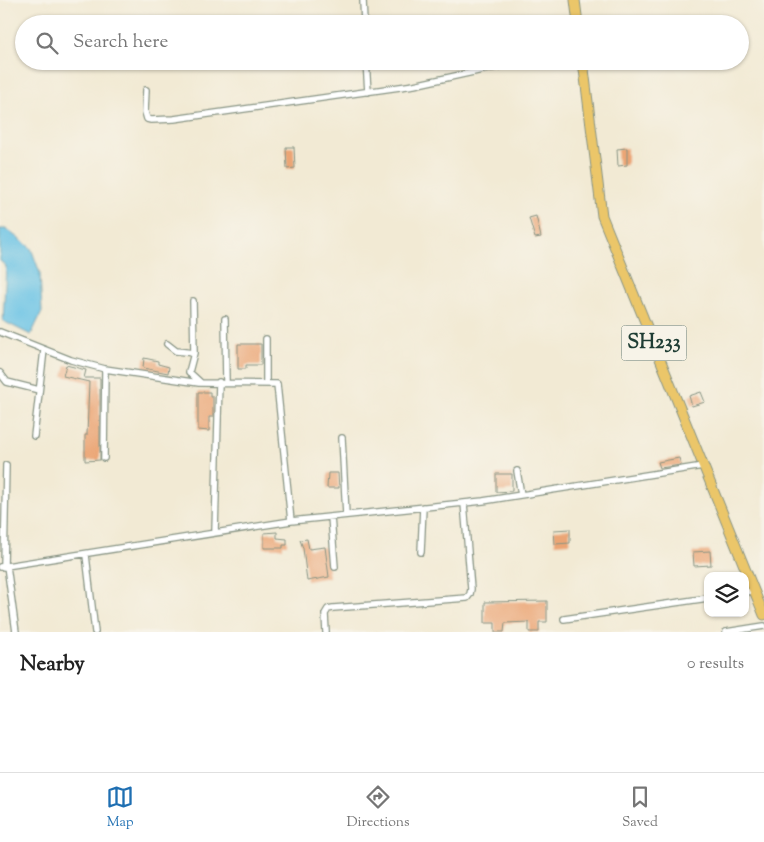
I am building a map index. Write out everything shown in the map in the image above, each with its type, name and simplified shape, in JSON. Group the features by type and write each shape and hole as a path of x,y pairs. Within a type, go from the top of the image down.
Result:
{"main road":[{"path":"575,0 577,15"},
{"name":"SH233","path":"584,70 602,216 704,466 750,592 764,615"}],"street":[{"path":"363,0 364,15"},
{"path":"367,70 368,92"},
{"path":"146,90 144,112 148,119 174,119 414,85 483,70"},
{"path":"193,301 194,353 189,372 200,383"},
{"path":"215,532 225,319"},
{"path":"0,332 71,360 105,369 200,383 277,384 291,521"},
{"path":"266,339 266,384"},
{"path":"167,344 176,350 194,353"},
{"path":"34,436 44,350"},
{"path":"104,458 105,369"},
{"path":"0,373 6,382 39,390"},
{"path":"342,438 346,515"},
{"path":"6,465 4,567 16,632"},
{"path":"4,567 291,521 522,495 704,466"},
{"path":"517,471 522,495"},
{"path":"326,632 325,614 328,609 467,598 471,589 464,502"},
{"path":"421,552 423,507"},
{"path":"331,517 335,567"},
{"path":"86,555 94,632"},
{"path":"564,620 704,599"},
{"path":"726,632 764,626"}],"water":[{"path":"0,229 6,229 31,248 40,273 42,312 31,335 3,321 6,266 0,261"}],"building":[{"path":"286,147 294,147 295,168 287,169"},
{"path":"627,148 627,165 618,166 617,149"},
{"path":"536,216 541,237 535,238 529,218"},
{"path":"238,344 261,344 261,365 246,365 246,369 238,369"},
{"path":"144,358 158,361 158,364 169,367 168,373 143,368"},
{"path":"66,365 86,370 84,378 100,378 100,460 85,461 89,382 63,376"},
{"path":"198,392 210,392 210,397 213,397 213,417 209,417 209,431 198,430"},
{"path":"701,392 705,402 692,406 689,396"},
{"path":"679,458 681,465 660,468 658,462"},
{"path":"328,473 338,473 339,488 327,488"},
{"path":"496,474 512,474 512,491 496,492"},
{"path":"570,529 570,543 555,544 554,530"},
{"path":"277,532 277,538 287,539 287,545 283,545 283,548 264,548 264,533"},
{"path":"307,539 309,549 325,547 329,577 307,581 303,548 300,540"},
{"path":"710,551 711,565 694,566 693,552"},
{"path":"547,601 547,622 539,622 539,632 529,632 529,622 505,623 504,632 495,632 495,623 485,623 485,602"}]}
